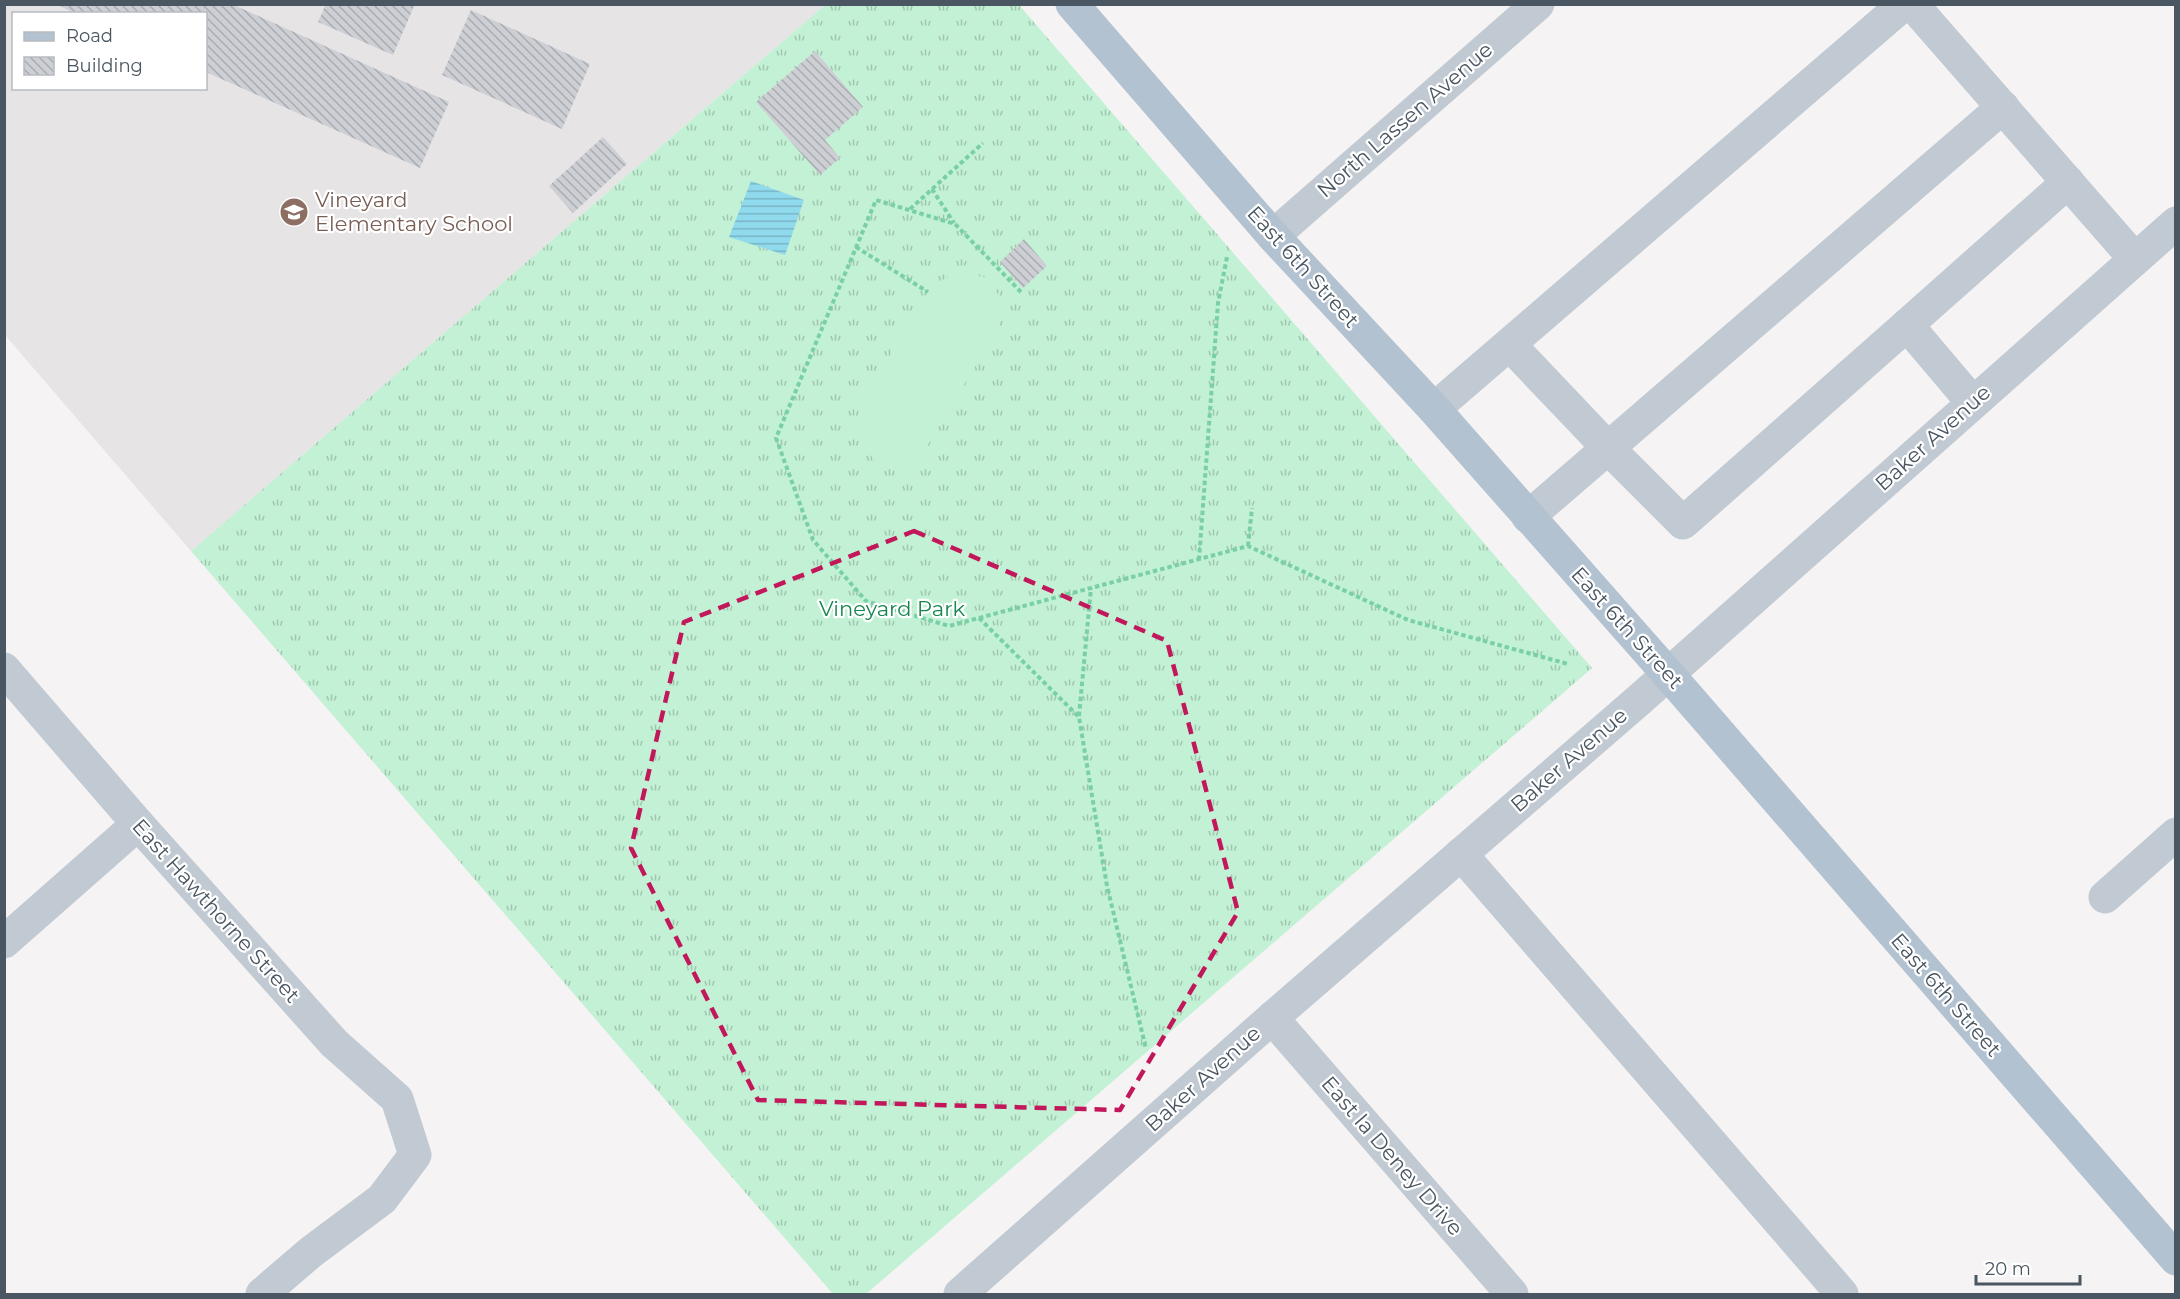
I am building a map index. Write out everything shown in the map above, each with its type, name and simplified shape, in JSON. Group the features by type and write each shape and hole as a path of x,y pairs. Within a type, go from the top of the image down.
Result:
{"main road":[{"name":"East 6th Street","path":"1072,4 1273,236 1434,409 1668,674 2175,1259"}],"street":[{"name":"North Lassen Avenue","path":"1273,236 1538,4"},
{"path":"1434,409 1904,4"},
{"path":"1912,4 2135,259"},
{"path":"1528,517 2003,106"},
{"path":"1510,345 1683,523 2068,182"},
{"name":"Baker Avenue","path":"960,1294 1272,1018 1668,674 2175,223"},
{"path":"1907,326 1973,403"},
{"name":"East Hawthorne Street","path":"4,669 138,824 334,1043 397,1099 415,1155 382,1198 311,1252 262,1294"},
{"path":"4,942 138,824"},
{"path":"2105,897 2175,834"},
{"path":"1461,854 1842,1294"},
{"name":"East la Deney Drive","path":"1272,1018 1512,1294"}],"path":[{"path":"910,209 983,142"},
{"path":"932,189 955,224 1021,292"},
{"path":"955,224 876,200 776,438 813,540 866,601 949,626 1248,546 1408,620 1568,664"},
{"path":"856,248 928,292"},
{"path":"1199,560 1218,303 1227,257"},
{"path":"1248,546 1252,508"},
{"path":"1091,588 1079,717 1107,886 1146,1049"},
{"path":"978,618 1079,717"}],"highlighted area":[{"path":"914,531 1167,641 1238,912 1120,1110 758,1100 631,848 684,622"}],"shaded area":[{"name":"Vineyard Elementary School","path":"4,5 825,5 191,551 5,335"}],"green space":[{"name":"Vineyard Park","path":"825,5 1019,5 1592,668 866,1294 833,1294 191,551"},
{"path":"953,273 984,277 1002,299 999,327 929,443 909,463 876,463 856,433 863,401 928,292"}],"water":[{"path":"751,181 804,200 785,255 729,237"}],"building":[{"path":"56,4 236,4 236,6 449,102 420,168 207,72 207,12 72,12"},
{"path":"326,4 415,4 393,55 318,22"},
{"path":"471,10 590,64 562,129 442,75"},
{"path":"815,51 863,107 825,140 840,158 820,175 756,102"},
{"path":"603,137 627,164 573,213 549,186"},
{"path":"1024,239 1047,266 1023,288 1000,262"}],"place":[{"name":"Vineyard Elementary School","path":"294,212"}]}
